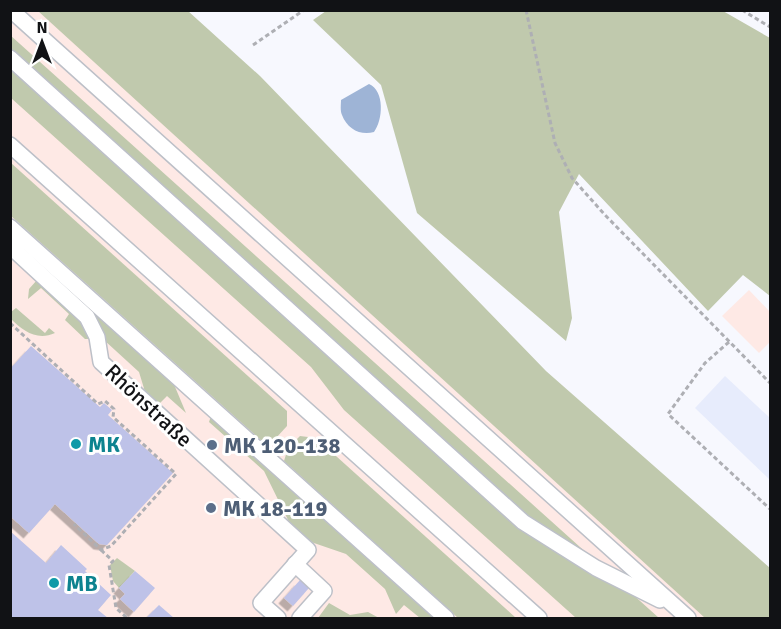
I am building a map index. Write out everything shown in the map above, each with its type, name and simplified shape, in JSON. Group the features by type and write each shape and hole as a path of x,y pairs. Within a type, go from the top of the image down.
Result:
{"lane":[{"path":"11,10 683,613"},
{"path":"10,58 523,522 596,568 683,613"},
{"path":"10,145 539,618"},
{"path":"10,227 446,618"},
{"name":"Rhönstraße","path":"10,246 87,317 97,336 101,362 308,550 296,564"},
{"path":"278,618 261,603 296,564 324,591 300,618"}],"path":[{"path":"253,45 304,10"},
{"path":"526,10 555,143 572,178 605,215 771,383"},
{"path":"742,10 771,27"},
{"path":"10,323 98,404 105,400 114,409 113,417 176,474 111,546 101,550"},
{"path":"729,342 705,363 668,414 771,509"},
{"path":"74,524 112,561 109,565 116,608"},
{"path":"110,603 127,618"}],"shaded area":[{"path":"10,11 90,11 755,618 11,618"},
{"path":"749,290 770,312 770,342 759,353 722,316"},
{"path":"725,376 770,418 770,480 695,408"}],"green space":[{"path":"38,11 188,11 260,76 546,371 770,568 770,618 705,618"},
{"path":"326,11 723,11 770,38 770,296 743,275 708,311 579,174 559,212 572,318 566,341 417,213 381,85 313,20"},
{"path":"10,35 659,618 576,618 344,410 311,367 11,98"},
{"path":"11,163 287,411 287,426 276,438 263,442 11,216"},
{"path":"37,280 77,314 90,337 88,339 85,339 65,320 69,314 41,288 28,299 29,289"},
{"path":"16,308 45,333 49,328 55,333 42,336 25,331 11,319 11,312"},
{"path":"92,309 173,382 186,413 167,396 158,405 146,395 139,372 104,340 89,312"},
{"path":"211,416 435,618 420,618 404,605 396,614 385,589 346,554 311,542 289,522 264,471 209,422"},
{"path":"300,436 316,438 516,618 458,618 284,461 288,448"},
{"path":"117,558 135,571 119,588 113,581 110,565"},
{"path":"329,603 350,615 368,612 379,618 318,618"}],"water":[{"path":"369,84 378,93 381,113 374,132 364,133 351,128 344,120 341,100"}],"building":[{"name":"MK","path":"31,346 100,407 104,403 112,410 108,415 173,473 107,545 99,544 55,504 29,533 10,516 10,369"},
{"name":"MB","path":"10,531 46,563 61,545 111,595 98,610 108,618 10,618"},
{"path":"135,571 155,588 134,612 120,599 125,594 119,588"},
{"path":"300,580 309,588 293,606 284,598"},
{"path":"159,605 174,618 146,618"}],"place":[{"name":"MK","path":"76,444"},
{"name":"MK 120-138","path":"212,445"},
{"name":"MK 18-119","path":"211,508"},
{"name":"MB","path":"54,583"}]}
